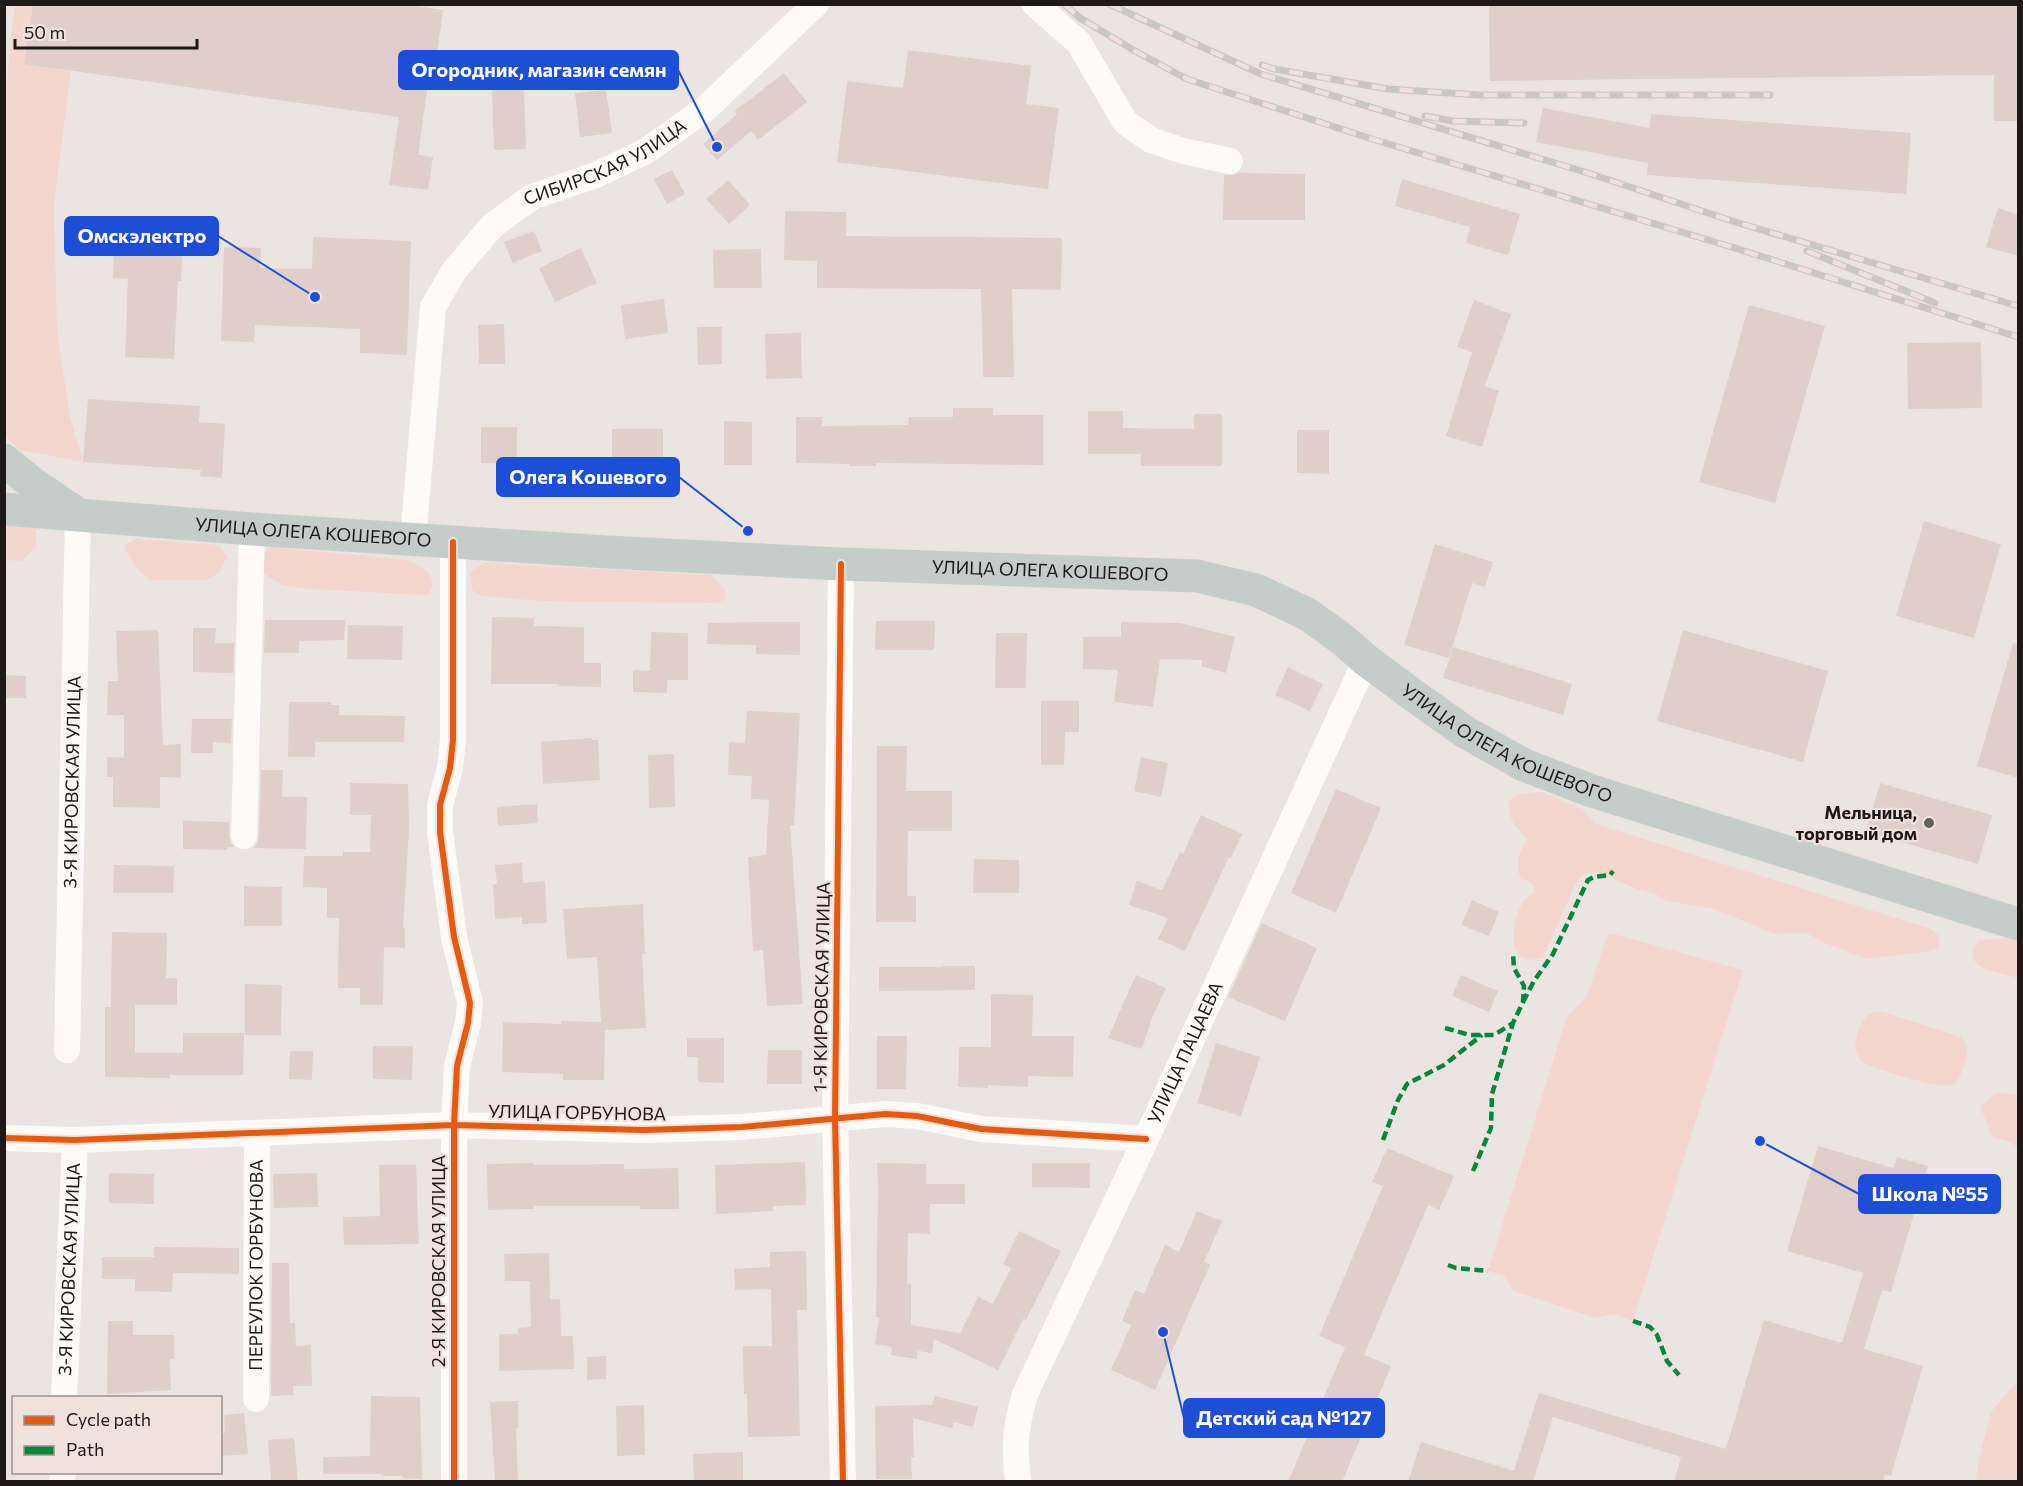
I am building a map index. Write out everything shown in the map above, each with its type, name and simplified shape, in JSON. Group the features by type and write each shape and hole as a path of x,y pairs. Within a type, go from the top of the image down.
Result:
{"main road":[{"path":"8,509 20,504 26,496 27,486 15,468"},
{"path":"15,468 78,514"},
{"name":"УЛИЦА ОЛЕГА КОШЕВОГО","path":"8,509 252,529 841,564 1197,576 1256,590 1307,614 1465,732 1524,765 1592,791 2019,924"}],"street":[{"name":"СИБИРСКАЯ УЛИЦА","path":"413,539 432,307 454,271 492,226 532,197 596,174 654,145 705,109 816,4"},
{"path":"1035,4 1079,43 1125,122 1150,140 1183,151 1230,161"},
{"name":"3-Я КИРОВСКАЯ УЛИЦА","path":"67,1050 78,514"},
{"path":"244,836 252,529"},
{"name":"2-Я КИРОВСКАЯ УЛИЦА","path":"453,542 453,740 450,768 440,805 440,832 454,937 470,1002 468,1023 457,1066 454,1125 454,1482"},
{"name":"1-Я КИРОВСКАЯ УЛИЦА","path":"841,564 835,1119 843,1482"},
{"name":"УЛИЦА ПАЦАЕВА","path":"1018,1482 1014,1449 1016,1424 1025,1394 1146,1139 1366,660"},
{"name":"УЛИЦА ГОРБУНОВА","path":"4,1137 75,1140 454,1125 644,1130 742,1127 885,1114 917,1116 981,1129 1146,1139"},
{"name":"ПЕРЕУЛОК ГОРБУНОВА","path":"256,1399 257,1133"},
{"name":"3-Я КИРОВСКАЯ УЛИЦА","path":"64,1396 75,1140"}],"shaded area":[{"path":"15,5 33,5 24,64 71,71 54,203 57,331 70,417 83,462 20,450 5,436 5,92"},
{"path":"5,526 36,528 36,548 21,561 5,560"},
{"path":"135,539 219,545 227,557 219,573 205,580 150,580 135,567 124,546"},
{"path":"270,547 410,560 430,574 433,586 428,595 308,589 280,584 260,571 260,558"},
{"path":"484,563 711,575 725,589 725,600 715,603 542,601 481,596 472,590 470,573"},
{"path":"1542,792 1581,809 1596,824 1931,929 1939,936 1939,947 1930,951 1866,959 1806,933 1775,934 1711,908 1666,901 1656,894 1636,889 1604,874 1593,872 1583,875 1576,883 1543,958 1526,959 1518,953 1515,946 1514,929 1523,903 1527,897 1536,892 1531,882 1521,879 1519,873 1518,859 1527,839 1512,821 1510,805 1511,798 1520,794"},
{"path":"1614,934 1743,970 1633,1321 1614,1314 1595,1318 1514,1291 1504,1276 1488,1271 1567,1016 1587,996 1607,936"},
{"path":"2010,938 2018,941 2018,978 1991,971 1976,963 1973,957 1979,940"},
{"path":"1876,1012 1883,1012 1961,1037 1967,1049 1967,1055 1957,1081 1945,1086 1921,1082 1861,1062 1855,1050 1856,1038 1866,1017"},
{"path":"1997,1093 2018,1095 2018,1149 2012,1143 1992,1136 1980,1106"},
{"path":"2018,1380 2018,1481 1976,1481 1978,1463 1991,1412"}],"building":[{"path":"33,4 404,4 443,10 436,62 431,62 418,155 433,157 428,190 389,185 399,117 24,64"},
{"path":"1489,4 2019,4 2019,121 1994,121 1994,75 1490,81"},
{"path":"908,50 1031,66 1026,104 1059,108 1048,189 837,162 847,81 903,88"},
{"path":"784,73 807,102 758,140 751,131 717,160 703,144 737,114 735,111"},
{"path":"524,88 526,149 494,150 492,90"},
{"path":"606,90 612,133 580,137 575,93"},
{"path":"1543,108 1650,128 1651,114 1911,133 1906,194 1647,175 1648,163 1536,142"},
{"path":"672,170 685,194 667,204 654,179"},
{"path":"1239,173 1305,174 1305,220 1223,220 1224,175"},
{"path":"1402,179 1520,214 1508,255 1466,243 1470,227 1395,206"},
{"path":"728,180 750,205 729,224 706,199"},
{"path":"1998,208 2019,215 2019,256 1986,247"},
{"path":"785,211 846,212 846,236 1062,238 1061,290 1012,289 1014,377 983,377 981,289 817,288 817,261 784,260"},
{"path":"115,229 183,233 174,359 125,357 128,279 113,278"},
{"path":"534,231 542,251 513,263 504,242"},
{"path":"313,237 411,241 407,355 360,353 360,329 255,325 254,342 221,341 224,247 261,248 260,268 312,269"},
{"path":"581,248 597,283 555,302 539,268"},
{"path":"761,249 762,288 714,288 713,250"},
{"path":"664,299 668,333 625,339 621,305"},
{"path":"1474,300 1511,314 1485,386 1499,391 1482,447 1446,436 1472,352 1457,347"},
{"path":"1749,305 1825,326 1775,503 1699,482"},
{"path":"504,324 505,364 479,364 478,325"},
{"path":"697,327 722,327 722,364 698,365"},
{"path":"801,333 802,378 766,379 765,334"},
{"path":"1981,342 1982,408 1908,409 1907,343"},
{"path":"88,399 200,406 199,422 225,424 222,478 200,476 201,470 83,462"},
{"path":"953,408 993,408 993,415 1043,415 1043,465 876,463 876,466 849,466 849,464 796,463 796,417 822,417 822,426 908,425 909,417 953,417"},
{"path":"1088,411 1123,411 1123,428 1194,429 1194,414 1222,414 1222,466 1141,466 1141,454 1088,454"},
{"path":"724,421 752,422 752,465 724,465"},
{"path":"481,427 517,427 517,464 481,463"},
{"path":"612,429 663,429 663,465 612,464"},
{"path":"1297,430 1329,430 1329,474 1297,473"},
{"path":"1924,521 2001,544 1974,638 1896,616"},
{"path":"1435,544 1493,562 1485,587 1472,583 1449,658 1404,645"},
{"path":"492,617 534,618 534,626 584,627 584,663 601,663 601,687 559,686 559,684 491,684"},
{"path":"265,620 345,620 344,640 299,641 299,653 264,653"},
{"path":"876,621 935,621 934,650 875,650"},
{"path":"800,622 800,655 756,654 756,645 707,644 708,623"},
{"path":"1121,622 1180,623 1235,637 1226,673 1201,666 1202,660 1160,659 1153,707 1114,702 1118,670 1083,669 1083,637 1121,637"},
{"path":"348,625 403,626 402,660 347,659"},
{"path":"193,628 216,628 215,643 234,643 233,673 193,672"},
{"path":"158,630 163,745 181,744 181,778 160,777 160,808 113,807 113,777 107,777 107,757 124,758 124,715 107,715 108,681 118,681 116,631"},
{"path":"1683,630 1828,671 1803,762 1657,721"},
{"path":"651,632 688,633 688,680 667,680 667,693 633,692 633,670 650,671"},
{"path":"996,633 1027,633 1026,688 995,688"},
{"path":"2013,643 2019,644 2019,778 1977,766"},
{"path":"1453,647 1572,684 1563,715 1443,678"},
{"path":"1288,667 1323,684 1310,711 1275,695"},
{"path":"4,675 26,676 26,698 4,698"},
{"path":"1041,701 1079,701 1079,732 1065,732 1064,765 1041,765"},
{"path":"289,702 331,702 331,705 339,705 339,715 405,716 404,742 315,742 315,757 288,757"},
{"path":"747,711 800,713 794,825 790,825 803,1004 767,1006 763,950 753,951 748,857 766,855 769,800 751,799 752,776 728,775 729,742 745,743"},
{"path":"192,719 232,719 231,743 213,742 213,753 191,753"},
{"path":"592,738 592,740 598,740 600,780 543,784 541,742"},
{"path":"877,746 907,746 906,791 952,791 952,831 908,831 907,896 916,896 916,922 876,922"},
{"path":"674,754 675,807 649,808 648,755"},
{"path":"1141,757 1168,763 1161,797 1134,791"},
{"path":"261,770 283,770 282,797 307,797 306,849 253,848 259,836"},
{"path":"350,783 408,784 409,829 403,928 405,928 405,948 384,947 383,1005 360,1005 360,988 338,988 339,918 327,918 327,888 303,887 304,856 343,856 343,852 370,852 371,815 350,815"},
{"name":"Мельница, торговый дом","path":"1880,783 1992,815 1978,864 1866,832"},
{"path":"1336,789 1381,808 1336,913 1291,893"},
{"path":"537,804 538,823 498,826 497,807"},
{"path":"1201,815 1242,834 1185,951 1158,939 1168,918 1129,905 1137,881 1162,890 1180,852 1183,854"},
{"path":"183,821 229,822 229,836 235,847 227,847 227,850 183,849"},
{"path":"974,859 1019,860 1019,893 973,893"},
{"path":"522,863 523,883 545,881 547,923 522,924 522,917 495,919 493,885 497,884 495,865"},
{"path":"114,865 174,866 173,893 113,893"},
{"path":"244,886 282,887 282,926 244,926"},
{"path":"1472,900 1499,912 1489,936 1461,925"},
{"path":"643,904 645,954 642,954 646,1028 605,1030 604,1080 563,1080 563,1074 502,1072 503,1022 561,1024 561,1021 601,1022 597,957 567,959 563,909"},
{"path":"1262,923 1317,948 1285,1021 1228,997"},
{"path":"112,932 167,933 166,978 177,978 177,1005 135,1005 135,1053 183,1053 183,1033 244,1033 243,1075 170,1075 170,1078 105,1077 105,1007 111,1007"},
{"path":"975,966 975,990 879,991 879,967"},
{"path":"1136,975 1166,988 1152,1018 1142,1049 1108,1038"},
{"path":"1461,975 1498,991 1489,1012 1452,996"},
{"path":"245,984 282,985 281,1035 245,1035"},
{"path":"991,994 1033,995 1032,1036 1074,1036 1073,1077 1028,1076 1028,1087 988,1085 988,1088 958,1087 959,1047 991,1047"},
{"path":"877,1036 907,1036 906,1089 877,1089"},
{"path":"687,1038 724,1038 724,1083 698,1082 698,1057 687,1057"},
{"path":"1216,1043 1260,1057 1241,1116 1197,1103"},
{"path":"373,1046 413,1046 412,1080 373,1079"},
{"path":"768,1050 802,1050 802,1084 767,1084"},
{"path":"290,1051 313,1051 312,1080 289,1079"},
{"path":"1818,1146 1893,1168 1897,1157 1928,1166 1891,1292 1882,1290 1864,1349 1923,1366 1891,1476 1885,1474 1883,1482 1674,1482 1681,1457 1553,1417 1533,1482 1408,1482 1421,1442 1514,1471 1539,1393 1726,1449 1764,1320 1842,1343 1863,1273 1787,1251"},
{"path":"1387,1148 1454,1176 1439,1210 1428,1205 1364,1355 1391,1366 1342,1482 1288,1482 1345,1347 1319,1336 1383,1186 1372,1182"},
{"path":"805,1162 806,1205 773,1206 773,1211 716,1214 715,1165"},
{"path":"533,1163 533,1165 624,1164 624,1169 678,1168 679,1209 640,1209 640,1206 534,1206 534,1209 488,1210 487,1164"},
{"path":"877,1163 926,1164 926,1184 965,1184 965,1204 930,1204 930,1234 908,1233 907,1284 911,1284 911,1325 960,1333 978,1297 993,1304 1011,1268 1003,1264 1019,1231 1061,1251 998,1370 934,1339 932,1353 918,1351 917,1359 891,1355 892,1347 875,1344 879,1317 876,1317"},
{"path":"1032,1163 1090,1163 1090,1188 1032,1187"},
{"path":"379,1165 416,1165 419,1244 344,1245 343,1217 380,1216"},
{"path":"109,1173 154,1174 154,1204 109,1203"},
{"path":"317,1173 318,1207 274,1208 273,1174"},
{"path":"1197,1211 1222,1221 1204,1262 1210,1265 1155,1390 1111,1370 1131,1325 1122,1321 1135,1290 1144,1294 1165,1245 1179,1252"},
{"path":"154,1247 239,1248 239,1274 173,1273 172,1292 135,1291 135,1279 102,1279 102,1257 154,1257"},
{"path":"806,1251 807,1310 797,1310 800,1436 748,1437 743,1346 772,1346 771,1289 735,1290 734,1269 770,1267 770,1252"},
{"path":"549,1253 550,1299 560,1299 561,1336 573,1336 574,1369 499,1371 499,1334 518,1334 518,1328 531,1327 530,1281 505,1281 504,1254"},
{"path":"272,1263 289,1263 290,1323 295,1323 296,1346 311,1345 312,1386 293,1386 294,1395 271,1396"},
{"path":"108,1321 133,1321 133,1335 174,1335 174,1359 170,1359 171,1390 107,1394"},
{"path":"606,1356 606,1379 587,1380 587,1357"},
{"path":"371,1396 420,1397 422,1479 383,1476 383,1474 323,1474 323,1457 370,1456"},
{"path":"935,1396 978,1407 973,1427 954,1422 952,1428 913,1418 912,1479 876,1479 875,1406 932,1405"},
{"path":"518,1401 518,1428 516,1428 518,1482 495,1482 490,1402"},
{"path":"644,1405 645,1455 617,1456 616,1406"},
{"path":"244,1413 248,1454 222,1456 222,1433 225,1433 224,1415"},
{"path":"294,1438 298,1482 271,1482 268,1440"},
{"path":"743,1452 743,1482 694,1482 693,1454"}],"railway":[{"path":"1064,4 1080,18 1187,79 1372,139 1738,249 2018,337"},
{"path":"1109,4 1261,74 1588,173 1732,221 2018,306"},
{"path":"1262,65 1388,89 1479,95 1770,95"},
{"path":"1425,116 1453,121 1524,123"},
{"path":"1807,251 1935,303"}],"marked path":[{"path":"1523,1002 1534,981 1553,954 1588,880 1610,875 1613,871"},
{"path":"1445,1028 1470,1035 1494,1035 1513,1023 1523,1002 1524,986 1514,968 1513,953"},
{"path":"1473,1171 1491,1128 1492,1094 1513,1023"},
{"path":"1383,1140 1398,1100 1407,1084 1444,1065 1482,1035"},
{"path":"1448,1265 1488,1271"},
{"path":"1633,1321 1650,1327 1657,1335 1667,1361 1679,1375"}],"cycle path":[{"path":"453,542 453,740 450,768 440,805 440,832 454,937 470,1003 468,1023 457,1066 454,1125 454,1482"},
{"path":"841,564 835,1119 843,1482"},
{"path":"4,1138 75,1140 454,1125 644,1130 742,1127 885,1114 917,1116 981,1129 1146,1139"}],"place":[{"name":"Огородник, магазин семян","path":"717,147"},
{"name":"Омскэлектро","path":"315,297"},
{"name":"Олега Кошевого","path":"748,531"},
{"name":"Мельница, торговый дом","path":"1929,823"},
{"name":"Школа №55","path":"1760,1141"},
{"name":"Детский сад №127","path":"1163,1332"}]}
